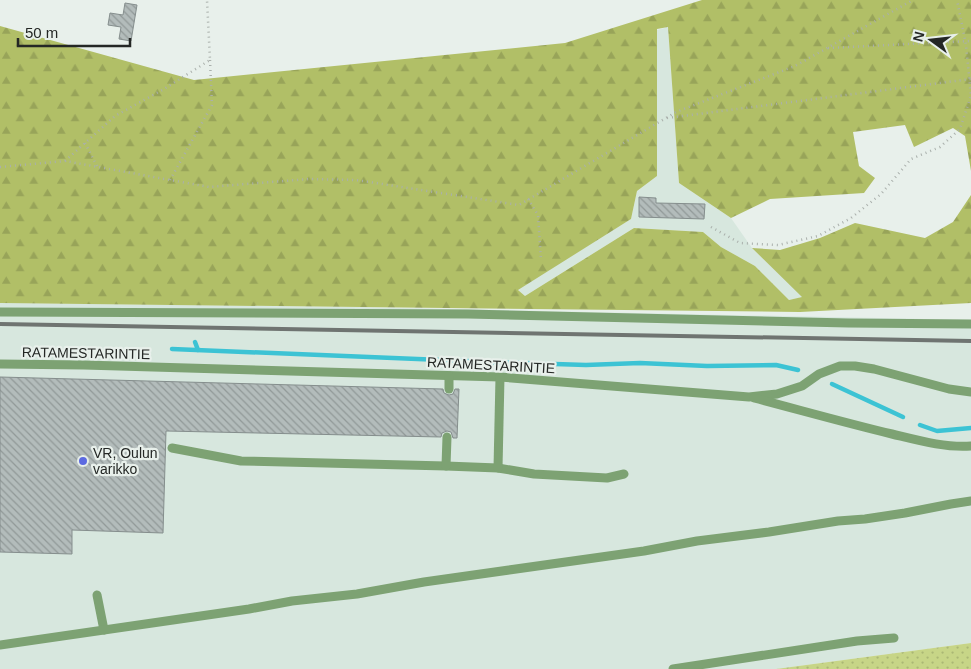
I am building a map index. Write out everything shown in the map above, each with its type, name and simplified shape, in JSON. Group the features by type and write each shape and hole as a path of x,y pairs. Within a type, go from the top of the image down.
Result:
{"lane":[{"path":"0,312 468,314 971,324"},
{"name":"RATAMESTARINTIE","path":"0,364 500,377 749,397 777,394 802,386 819,374 840,366 855,366 874,369 949,389 971,392"},
{"path":"449,376 449,389"},
{"path":"498,468 500,377"},
{"path":"749,397 911,438 958,447 971,446"},
{"path":"446,466 447,438"},
{"path":"172,448 241,461 498,468 534,474 607,478 624,474"},
{"path":"0,645 249,609 292,600 357,594 424,582 644,551 697,541 838,521 865,519 971,501"},
{"path":"96,595 104,630"},
{"path":"674,669 856,641 894,638"}],"path":[{"path":"170,180 212,105 206,0"},
{"path":"0,167 65,161 209,187 309,179 356,180 519,205 676,112 795,66 913,0"},
{"path":"711,227 740,243 778,245 818,236 851,218 882,194 911,159 940,147 960,129 971,96 965,41 956,0"},
{"path":"827,48 971,40"},
{"path":"65,161 115,116 164,89 210,60"},
{"path":"665,118 970,79"},
{"path":"85,143 98,167"},
{"path":"528,199 538,214 541,261"}],"shaded area":[{"path":"668,27 679,183 731,218 752,248 803,297 789,300 755,266 721,247 703,232 634,228 525,296 517,289 631,219 637,191 657,176 657,30"},
{"path":"0,303 351,307 971,320 971,643 776,669 0,669"}],"green space":[{"path":"702,0 971,0 971,171 965,136 953,128 914,147 905,125 853,132 859,166 875,178 864,193 770,199 731,218 679,183 668,27 657,29 657,176 637,191 631,219 518,290 525,296 634,228 703,232 721,247 755,266 789,300 802,297 752,248 780,250 820,238 855,223 925,238 953,222 971,195 971,303 800,312 0,303 0,26 194,80 565,43"},
{"path":"971,643 971,669 776,669"}],"building":[{"path":"125,3 137,5 131,41 119,39 121,27 108,25 110,13 123,15"},
{"path":"639,197 656,198 656,203 705,204 704,219 639,217"},
{"name":"VR, Oulun varikko","path":"0,377 443,389 444,393 449,395 453,394 455,389 459,389 457,438 453,438 451,432 447,431 442,433 441,437 166,431 163,533 72,530 72,554 0,552"}],"waterway":[{"path":"195,342 198,350"},
{"path":"172,349 586,365 640,363 707,366 776,365 798,370"},
{"path":"832,384 903,417"},
{"path":"920,425 937,431 971,428"}],"railway":[{"path":"0,324 971,341"}],"place":[{"name":"VR, Oulun varikko","path":"83,461"}]}
